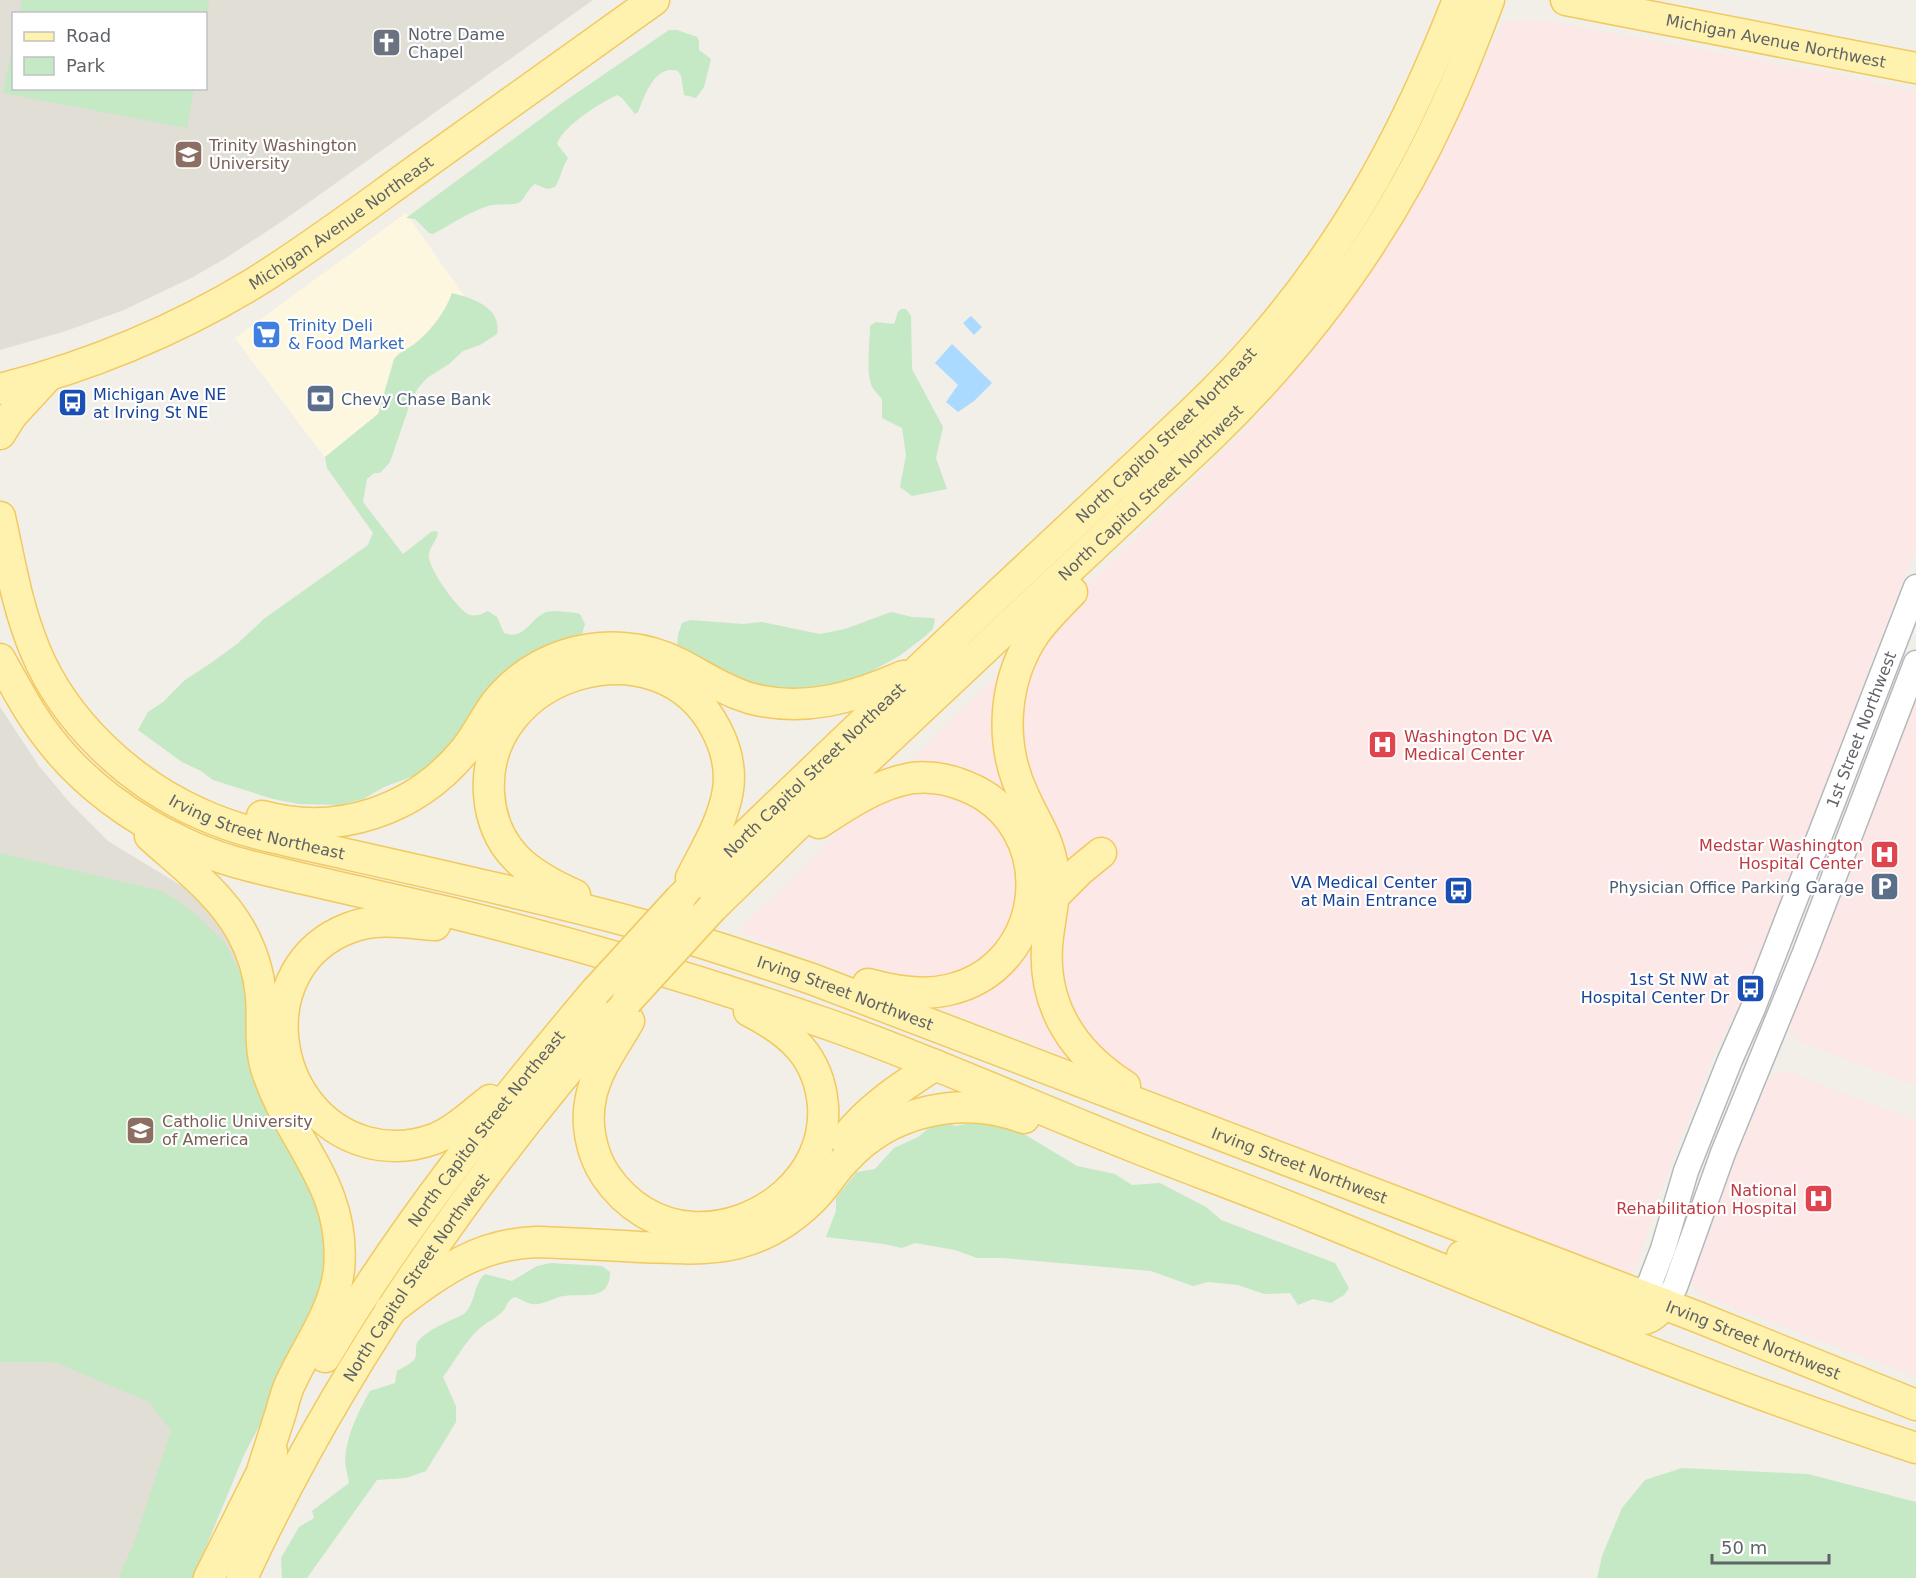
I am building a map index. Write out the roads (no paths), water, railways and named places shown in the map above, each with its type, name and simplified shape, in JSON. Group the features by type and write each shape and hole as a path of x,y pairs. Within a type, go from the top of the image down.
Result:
{"main road":[{"name":"Michigan Avenue Northeast","path":"0,389 47,377 139,343 253,284 334,230 654,0"},
{"name":"North Capitol Street Northeast","path":"209,1578 263,1468 327,1354 373,1280 447,1175 534,1064 680,898 1205,400 1246,358 1317,270 1379,173 1409,115 1458,0"},
{"name":"North Capitol Street Northwest","path":"242,1578 286,1489 353,1368 443,1233 500,1155 554,1088 633,1002 671,971 712,908 756,864 1240,408 1291,352 1360,260 1391,212 1428,145 1457,81 1489,0"},
{"name":"Michigan Avenue Northwest","path":"1566,0 1916,68"},
{"path":"0,434 12,415 47,377"},
{"path":"1173,1116 1094,1064 1075,1042 1064,1024 1056,1005 1047,969 1047,947 1054,896 1053,869 1044,833 1022,794 1010,756 1008,729 1009,705 1018,666 1030,642 1041,626 1130,535 1188,457"},
{"name":"Irving Street Northeast","path":"0,517 16,591 28,631 52,685 72,715 95,739 133,772 182,804 217,821 275,838 519,894 678,936"},
{"path":"16,591 80,695 101,720 139,756 206,797 252,813 299,823 326,823 355,819 385,810 411,798 436,780 457,759 495,705 510,688 537,667 573,653 606,648 639,650 677,662 713,684 737,694 764,702 792,705 821,703 851,697 919,669"},
{"name":"Irving Street Northeast","path":"0,659 41,729 59,751 101,792 158,830 182,842 258,868 531,933 671,971"},
{"path":"644,926 542,880 516,859 501,837 490,802 489,779 492,756 500,737 510,722 521,708 538,693 558,681 581,673 607,669 634,670 659,677 681,689 698,703 712,721 725,751 728,764 728,789 720,821 680,898"},
{"path":"0,675 25,702"},
{"path":"727,950 766,952 836,975 891,989 919,993 946,991 982,977 1005,958 1022,933 1030,905 1032,877 1028,856 1008,818 994,803 979,792 941,779 911,778 880,787 847,805 756,864"},
{"path":"101,792 215,896 242,932 259,982 261,1043 265,1066 278,1098 324,1184 336,1217 340,1250 334,1293 321,1327 290,1384 263,1468"},
{"path":"1044,833 1075,846 1101,853 1054,896"},
{"path":"531,933 397,921 375,922 347,929 320,946 298,972 287,998 282,1028 285,1054 291,1073 308,1103 324,1120 340,1131 360,1140 381,1145 412,1145 444,1135 534,1064"},
{"name":"Irving Street Northwest","path":"678,936 727,950 889,1007 1173,1116 1643,1317 1786,1404 1916,1448"},
{"path":"633,1002 621,1036 601,1068 590,1100 591,1136 595,1154 603,1171 627,1201 664,1222 692,1227 714,1226 737,1222 763,1210 798,1182 813,1159 820,1138 823,1116 818,1082 804,1053 779,1028 671,971"},
{"name":"Irving Street Northwest","path":"671,971 835,1027 1305,1213 1643,1317 1916,1405"},
{"path":"792,1215 854,1127 874,1109 945,1069 1002,1077 1122,1126 1619,1316 1643,1317"},
{"path":"390,1310 455,1263 496,1247 536,1242 688,1249 737,1244 762,1235 792,1215 812,1199 845,1159 882,1129 916,1114 953,1108 990,1109 1014,1114 1172,1176 1204,1183 1228,1184"}],"street":[{"name":"1st Street Northwest","path":"1643,1317 1686,1171 1753,1008 1916,587"},
{"name":"1st Street Northwest","path":"1643,1317 1675,1287 1723,1154 1787,997 1916,663"}],"water":[{"path":"971,316 982,327 974,335 963,323"},
{"path":"952,344 992,383 974,401 958,412 946,402 958,385 935,363"}],"place":[{"name":"Notre Dame Chapel","path":"387,43"},
{"name":"Trinity Washington University","path":"188,154"},
{"name":"Trinity Deli & Food Market","path":"267,334"},
{"name":"Chevy Chase Bank","path":"320,399"},
{"name":"Michigan Ave NE at Irving St NE","path":"72,403"},
{"name":"Washington DC VA Medical Center","path":"1383,745"},
{"name":"Medstar Washington Hospital Center","path":"1884,854"},
{"name":"Physician Office Parking Garage","path":"1885,887"},
{"name":"VA Medical Center at Main Entrance","path":"1458,891"},
{"name":"1st St NW at Hospital Center Dr","path":"1750,988"},
{"name":"Catholic University of America","path":"141,1130"},
{"name":"National Rehabilitation Hospital","path":"1818,1199"}]}
